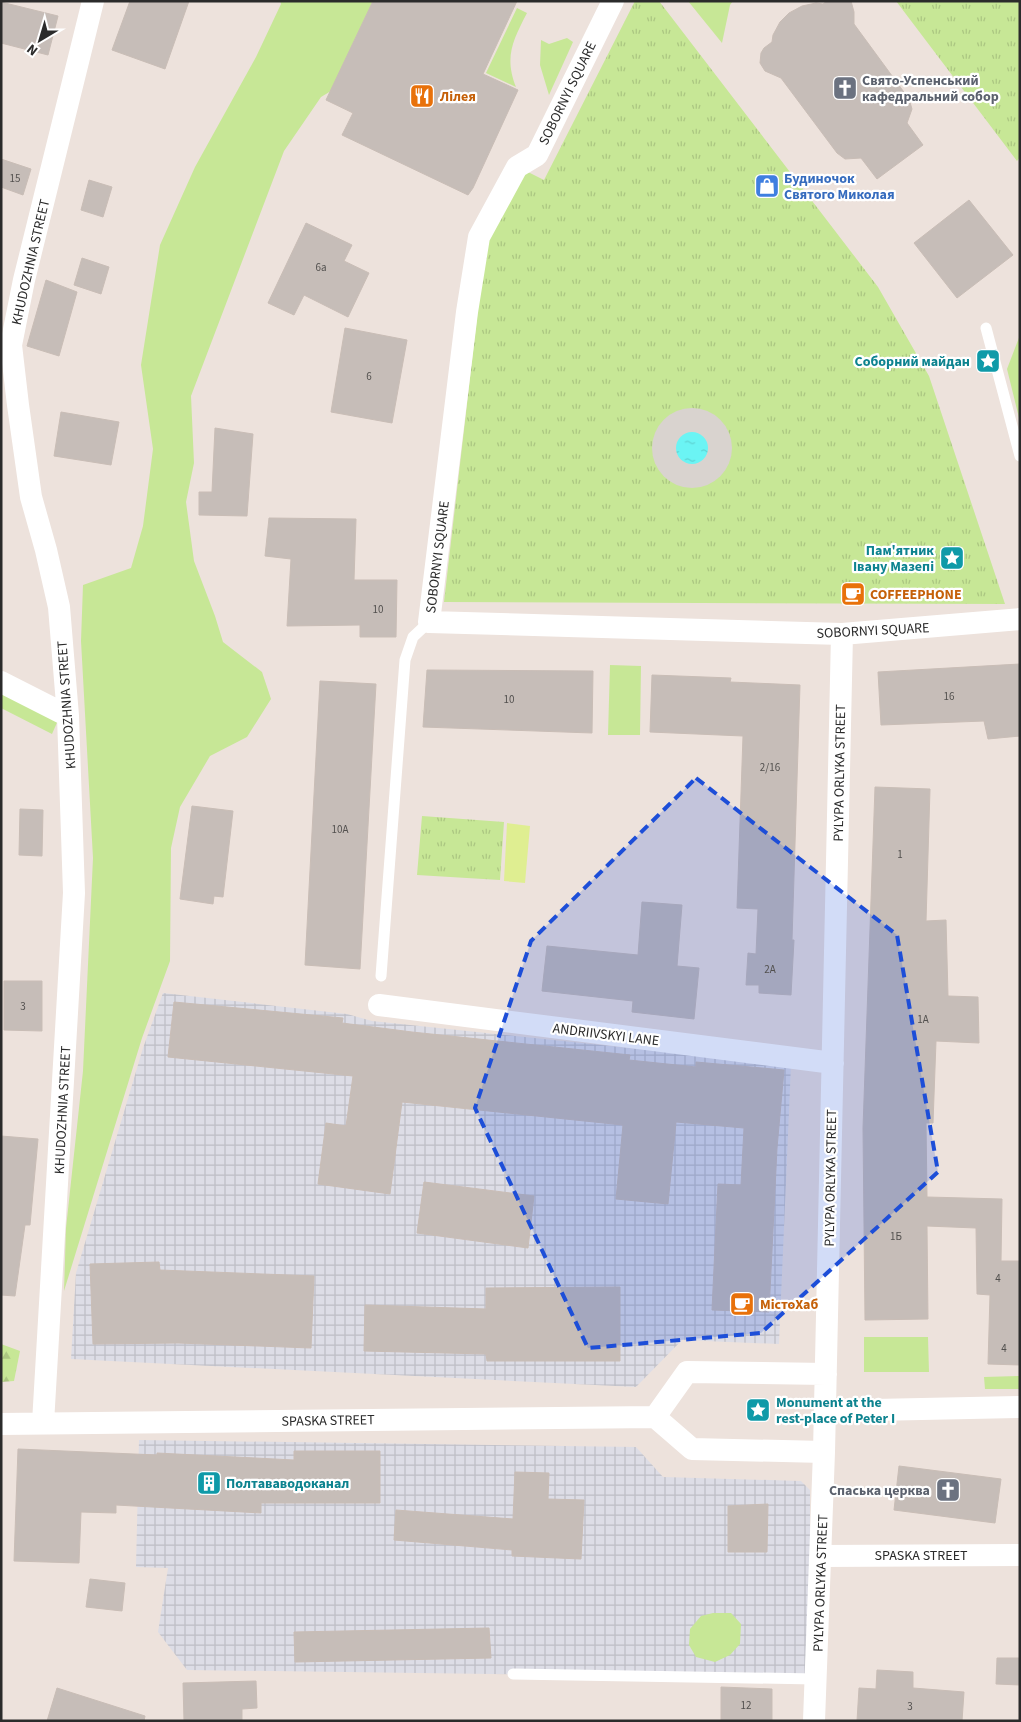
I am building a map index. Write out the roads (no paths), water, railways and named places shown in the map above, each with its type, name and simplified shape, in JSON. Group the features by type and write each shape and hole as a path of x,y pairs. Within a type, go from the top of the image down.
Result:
{"street":[{"name":"KHUDOZHNIA STREET","path":"43,1423 74,893 68,716 59,607 32,497 11,345 24,280 93,1"},
{"name":"SOBORNYI SQUARE","path":"613,1 537,154 516,167 479,237 467,312 429,622 842,634 1020,619"},
{"name":"PYLYPA ORLYKA STREET","path":"814,1721 824,1452 842,634"},
{"path":"1,682 68,716"},
{"name":"ANDRIIVSKYI LANE","path":"379,1005 833,1063"},
{"path":"824,1452 692,1449 655,1417 687,1372 826,1374"},
{"path":"825,1411 1020,1407"},
{"name":"SPASKA STREET","path":"1,1424 655,1417"},
{"name":"SPASKA STREET","path":"821,1556 1020,1555"}],"lane":[{"path":"986,328 1020,456"},
{"path":"381,976 405,660 413,637 429,622"},
{"path":"513,1674 816,1679"}],"water":[{"path":"692,432 703,437 708,448 703,459 692,464 681,459 676,448 681,437"}],"place":[{"name":"Свято-Успенський кафедральний собор","path":"845,88"},
{"name":"Лілея","path":"422,96"},
{"name":"Будиночок Святого Миколая","path":"767,186"},
{"name":"Соборний майдан","path":"988,361"},
{"name":"Пам'ятник Івану Мазепі","path":"952,558"},
{"name":"COFFEEPHONE","path":"853,594"},
{"name":"МістоХаб","path":"742,1304"},
{"name":"Monument at the rest-place of Peter I","path":"758,1410"},
{"name":"Полтававодоканал","path":"209,1483"},
{"name":"Спаська церква","path":"948,1490"}]}
